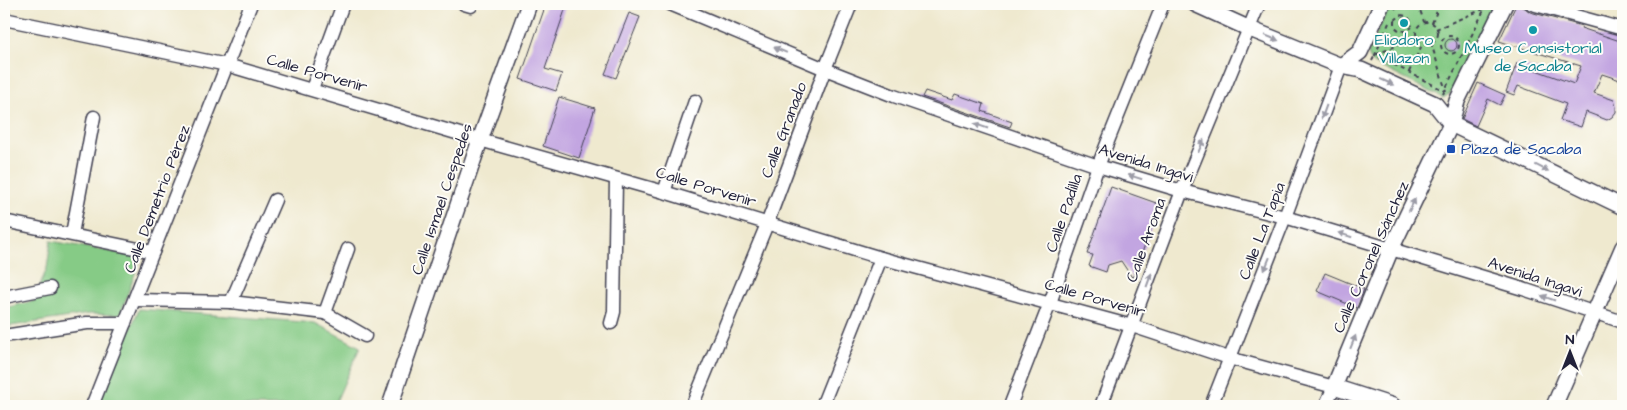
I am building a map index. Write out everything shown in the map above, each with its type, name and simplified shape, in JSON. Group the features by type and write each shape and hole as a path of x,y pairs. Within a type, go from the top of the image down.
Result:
{"main road":[{"name":"Calle Ismael Cespedes","path":"390,406 480,140 529,4"},
{"path":"1195,4 1250,29 1341,66 1361,70 1435,104 1451,124 1623,207"},
{"path":"1341,66 1360,52 1388,7"},
{"name":"Calle Coronel Sánchez","path":"1334,388 1391,249 1451,124 1451,96 1497,9"},
{"path":"1554,406 1623,247"},
{"name":"Calle Porvenir","path":"1334,388 1393,406"}],"street":[{"name":"Calle Demetrio Pérez","path":"92,406 251,4"},
{"path":"312,89 343,4"},
{"name":"Avenida Ingavi","path":"670,4 824,69 894,96 1098,166 1182,191 1285,217 1523,289 1623,322"},
{"name":"Calle Granado","path":"692,406 766,224 824,69 851,4"},
{"name":"Calle Padilla","path":"1010,406 1050,303 1098,166 1163,4"},
{"name":"Calle Aroma","path":"1101,406 1182,191 1259,4"},
{"path":"1532,4 1623,29"},
{"name":"Calle Porvenir","path":"4,19 227,65 664,192 881,258 1132,326 1229,358 1334,388"},
{"name":"Calle La Tapia","path":"1211,406 1285,217 1341,66"},
{"path":"664,192 695,101"},
{"path":"72,234 94,118"},
{"path":"611,323 614,312 616,179"},
{"path":"231,302 275,200"},
{"path":"4,221 153,252"},
{"path":"325,313 348,249"},
{"path":"822,406 881,258"},
{"path":"4,297 50,288"},
{"path":"135,300 231,302 325,313 365,336"},
{"path":"4,336 86,323 124,323"},
{"name":"Calle Coronel Sánchez","path":"1325,406 1334,388"}],"path":[{"path":"1388,7 1398,4"},
{"path":"1418,4 1424,22"},
{"path":"1432,24 1440,4"},
{"path":"1475,4 1497,9"},
{"path":"1486,4 1497,9"},
{"path":"1436,29 1497,9"},
{"path":"1451,96 1464,52 1497,9"},
{"path":"1368,73 1391,18 1395,20 1401,15 1407,16 1412,26 1416,29 1417,37 1422,43"},
{"path":"1395,20 1395,27 1400,31 1407,31 1412,26"},
{"path":"1422,43 1431,43 1436,38 1436,29 1432,24 1424,22"},
{"path":"1416,29 1424,22"},
{"path":"1452,36 1458,39 1460,46 1458,49 1449,54 1444,52 1442,44 1444,38 1452,36"},
{"path":"1375,55 1417,37"},
{"path":"1436,38 1443,41"},
{"path":"1409,72 1422,43"},
{"path":"1431,43 1451,96"},
{"path":"1458,49 1464,52"},
{"path":"1375,55 1451,96"}],"green space":[{"path":"1390,4 1488,4 1492,11 1454,91 1443,98 1371,62 1368,53"},
{"path":"51,241 141,257 120,315 89,314 4,327 4,308 34,301 47,268"},
{"path":"139,309 315,323 360,347 334,406 97,406"}],"building":[{"path":"546,4 566,7 545,69 562,74 556,91 520,79"},
{"path":"1516,5 1530,12 1582,26 1581,28 1623,42 1623,81 1602,74 1594,93 1614,100 1616,112 1612,117 1607,120 1586,112 1581,127 1560,120 1566,104 1518,86 1514,95 1506,92 1517,63 1574,84 1581,66 1499,41"},
{"path":"629,13 640,17 616,78 605,74"},
{"path":"1451,39 1457,45 1451,51 1445,45"},
{"path":"1478,83 1505,95 1500,105 1488,99 1476,126 1462,119"},
{"path":"925,91 952,100 955,94 984,104 982,111 1012,122 1010,127 922,97"},
{"path":"559,97 595,108 579,158 543,146"},
{"path":"1111,187 1159,204 1133,279 1121,261 1108,265 1106,272 1089,266 1093,255 1087,254"},
{"path":"1325,273 1364,289 1357,308 1317,291"}],"place":[{"name":"Eliodoro Villazon","path":"1404,23"},
{"name":"Museo Consistorial de Sacaba","path":"1533,30"},
{"name":"Plaza de Sacaba","path":"1451,149"}]}
